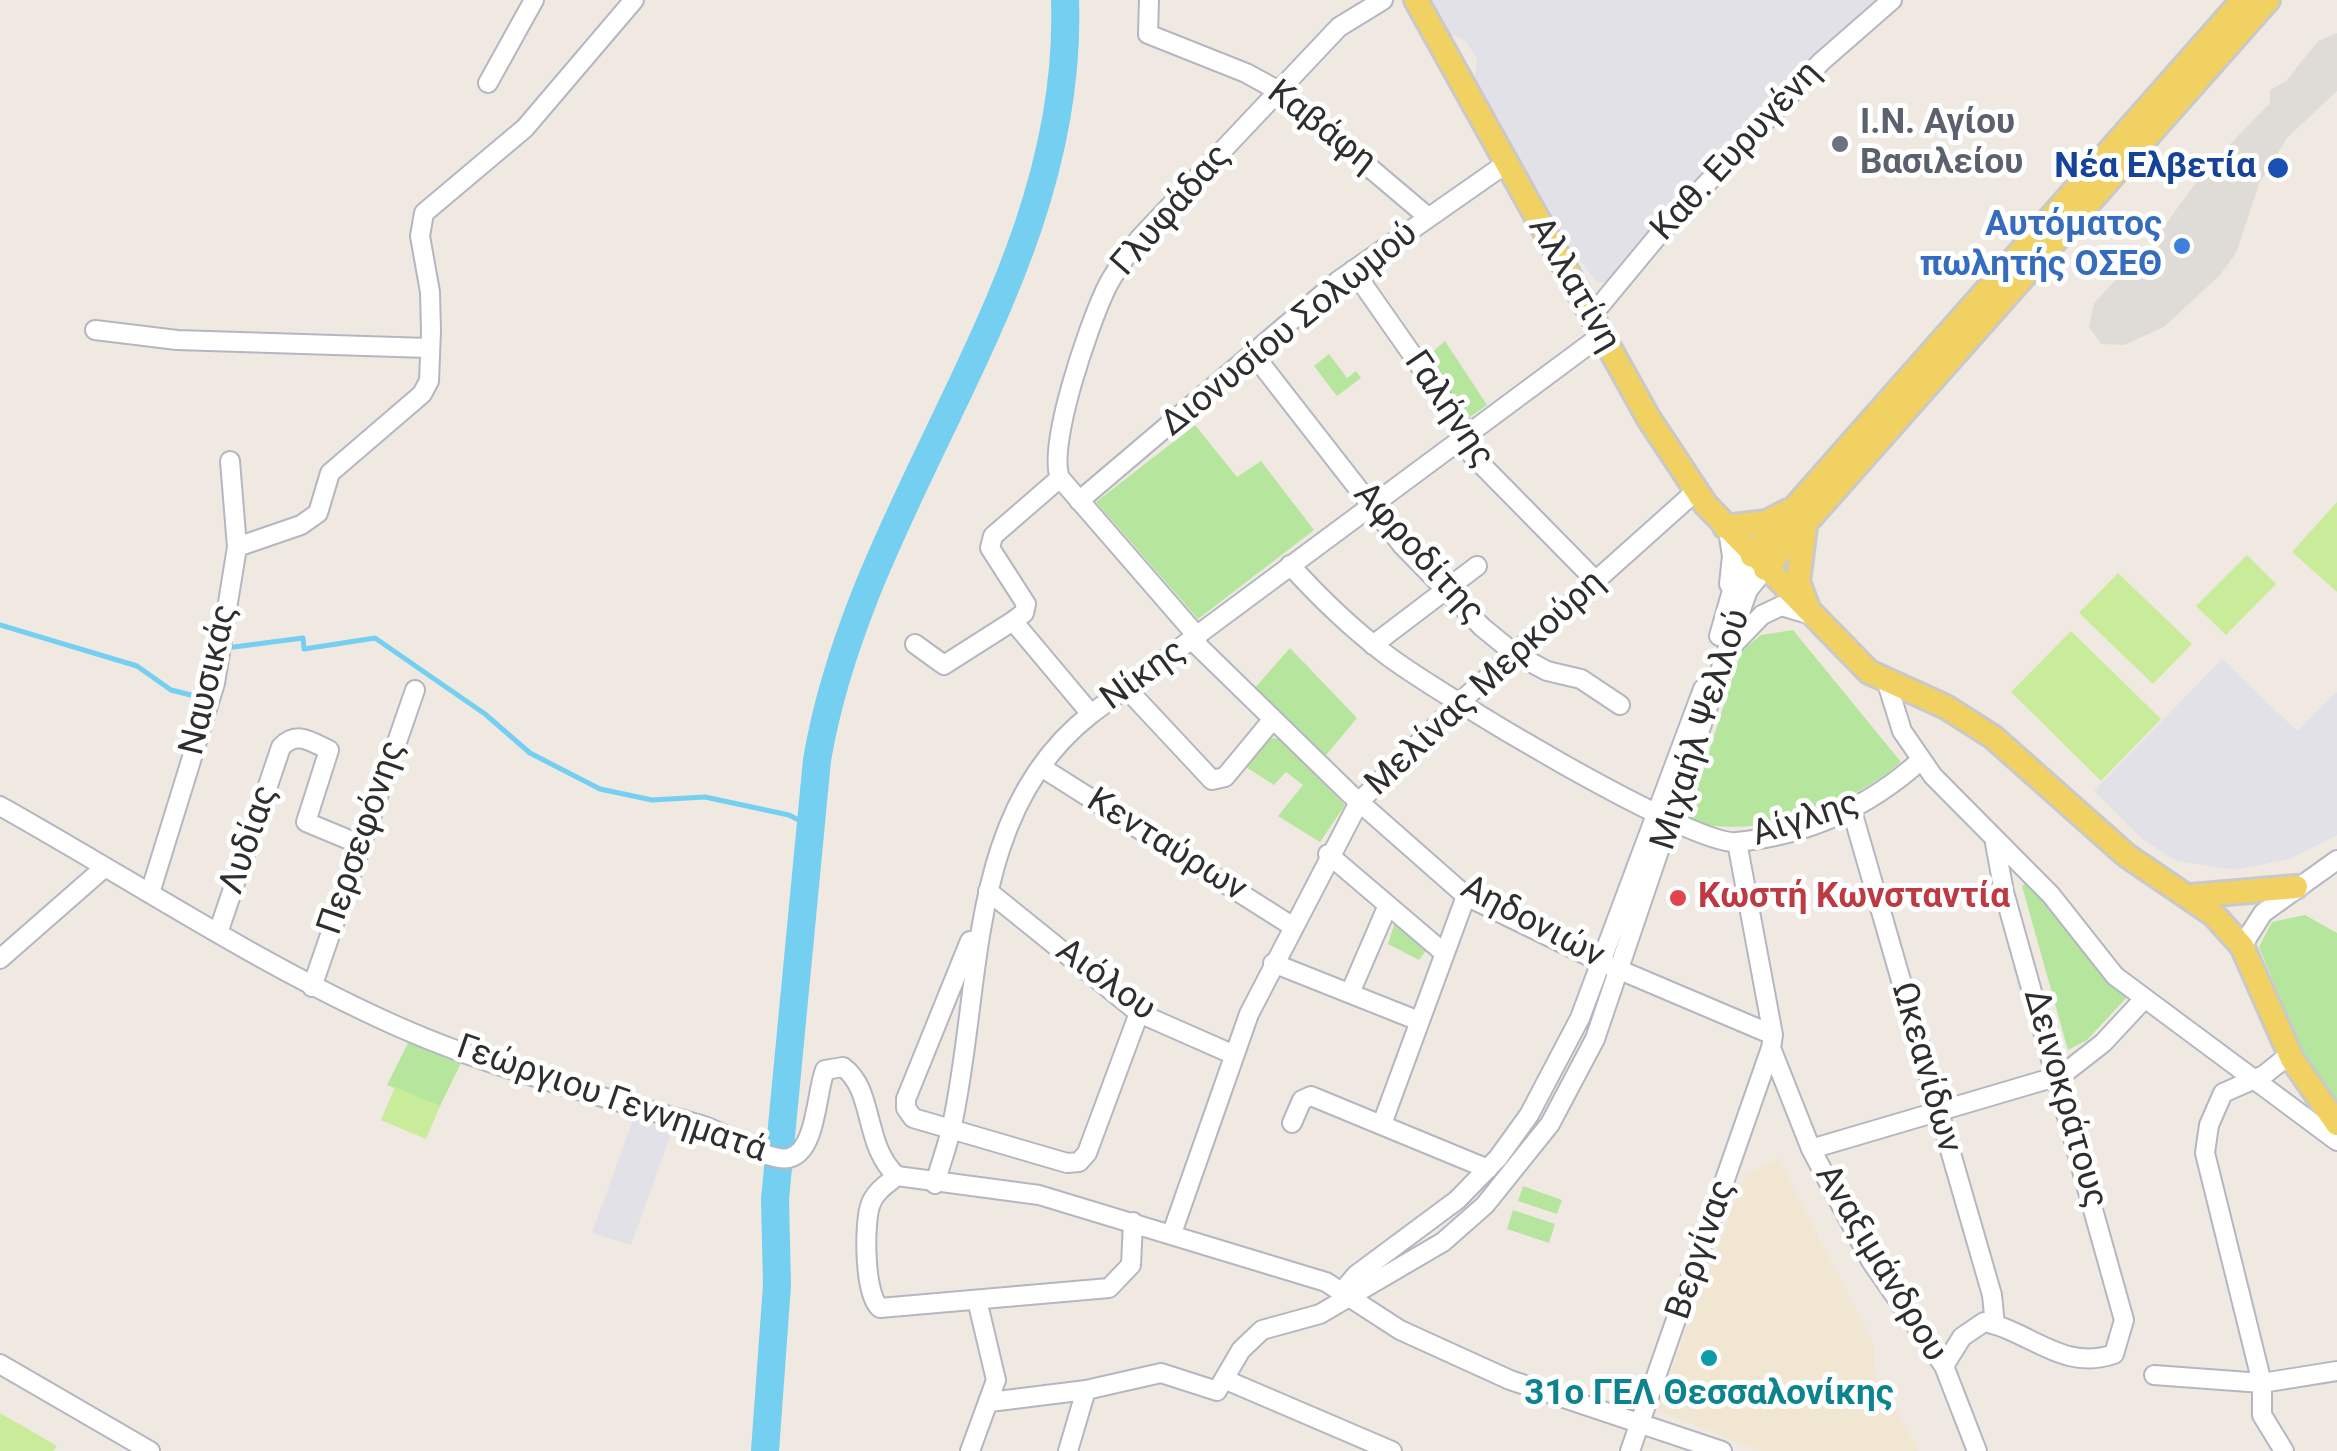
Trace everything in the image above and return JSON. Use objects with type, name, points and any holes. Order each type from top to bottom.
[{"type":"main road","name":"Αλλατίνη","points":[[1416,0],[1504,165],[1695,492],[1726,529],[1848,654],[1887,683],[1946,707],[1993,737],[2126,856],[2191,896],[2242,946]]},
{"type":"main road","name":"Μιχαήλ Ψελλού","points":[[1758,562],[2243,0]]},
{"type":"main road","name":"Μιχαήλ Ψελλού","points":[[1800,514],[2268,0]]},
{"type":"main road","points":[[1726,529],[1800,514],[1798,582],[1811,616]]},
{"type":"main road","points":[[2191,896],[2296,887]]},
{"type":"main road","points":[[2242,946],[2290,1055],[2337,1124]]},
{"type":"street","points":[[488,83],[534,0]]},
{"type":"street","points":[[237,547],[292,529],[318,512],[330,473],[422,394],[429,382],[430,292],[420,236],[424,213],[525,128],[634,0]]},
{"type":"street","name":"Καβάφη","points":[[1148,0],[1148,34],[1246,73],[1278,91],[1428,217]]},
{"type":"street","name":"Καθ. Ευρυγένη","points":[[1598,324],[1661,232],[1821,62],[1892,0]]},
{"type":"street","name":"Γλυφάδας","points":[[1060,478],[1056,462],[1062,430],[1106,289],[1140,240],[1278,91],[1339,27],[1373,2]]},
{"type":"street","name":"Διονυσίου Σολωμού","points":[[1079,502],[1354,270],[1504,165]]},
{"type":"street","name":"Γαλήνης","points":[[1354,270],[1467,432],[1472,455],[1597,582]]},
{"type":"street","name":"Νίκης","points":[[934,1184],[952,1129],[986,900],[1012,820],[1041,767],[1091,714],[1467,432],[1598,324]]},
{"type":"street","points":[[94,330],[177,340],[428,348]]},
{"type":"street","name":"Αφροδίτης","points":[[1254,355],[1370,505],[1444,590],[1515,654],[1547,671],[1581,679],[1620,705]]},
{"type":"street","name":"Ναυσικάς","points":[[150,894],[216,683],[237,547],[230,461]]},
{"type":"street","points":[[915,644],[944,665],[1024,613],[1026,604],[990,544],[1060,478]]},
{"type":"street","name":"Αηδονιών","points":[[1060,478],[1195,638],[1359,802],[1466,896],[1772,1041]]},
{"type":"street","name":"Μελίνας Μερκούρη","points":[[1172,1233],[1232,1054],[1273,963],[1359,802],[1459,704],[1695,492]]},
{"type":"street","points":[[1726,529],[1732,556],[1730,601]]},
{"type":"street","name":"Μιχαήλ Ψελλού","points":[[1226,1380],[1241,1350],[1262,1330],[1320,1314],[1442,1242],[1485,1205],[1550,1124],[1580,1073],[1620,970],[1735,580],[1758,562]]},
{"type":"street","name":"Μιχαήλ Ψελλού","points":[[1347,1298],[1346,1288],[1356,1275],[1448,1207],[1488,1169],[1542,1092],[1580,1018],[1664,818],[1758,562]]},
{"type":"street","points":[[1290,565],[1374,645],[1459,704],[1664,818],[1737,842]]},
{"type":"street","points":[[1374,645],[1478,566]]},
{"type":"street","points":[[1724,657],[1744,630],[1781,606],[1811,616]]},
{"type":"street","points":[[1013,621],[1091,714]]},
{"type":"street","points":[[1887,683],[1896,718],[1921,760],[1995,843],[2040,883],[2104,964],[2144,999],[2337,1142]]},
{"type":"street","points":[[1126,688],[1212,780],[1226,777],[1273,718]]},
{"type":"street","name":"Περσεφόνης","points":[[312,986],[415,690]]},
{"type":"street","name":"Λυδίας","points":[[218,933],[281,747],[300,737],[329,750],[306,822],[359,844]]},
{"type":"street","name":"Αίγλης","points":[[1737,842],[1852,811],[1921,760]]},
{"type":"street","name":"Κενταύρων","points":[[1041,767],[1292,926]]},
{"type":"street","name":"Γεώργιου Γεννηματά","points":[[0,806],[312,986],[405,1030],[544,1078],[710,1128],[780,1158],[797,1153],[806,1141],[825,1070],[843,1067],[856,1082],[880,1160],[897,1176]]},
{"type":"street","name":"Ωκεανίδων","points":[[1852,811],[1992,1294],[1995,1324]]},
{"type":"street","name":"Αναξιμάνδρου","points":[[1737,842],[1772,1041],[1812,1149],[1871,1261],[1944,1366],[1977,1451]]},
{"type":"street","name":"Δεινοκράτους","points":[[1995,843],[2008,908],[2121,1298],[2124,1320],[2114,1354],[2077,1359],[2044,1349],[1995,1324]]},
{"type":"street","points":[[1328,854],[1443,952]]},
{"type":"street","points":[[2242,946],[2263,913],[2334,863]]},
{"type":"street","points":[[0,959],[105,867]]},
{"type":"street","points":[[1382,1124],[1466,896]]},
{"type":"street","points":[[986,900],[906,1103],[913,1118],[1067,1164],[1079,1162],[1088,1153],[1139,1013]]},
{"type":"street","name":"Αιόλου","points":[[986,900],[1139,1013],[1232,1054]]},
{"type":"street","points":[[1350,993],[1388,906]]},
{"type":"street","points":[[1273,963],[1420,1021]]},
{"type":"street","points":[[1812,1149],[2058,1076],[2084,1060],[2144,999]]},
{"type":"street","name":"Βεργίνας","points":[[1630,1451],[1772,1041]]},
{"type":"street","points":[[2284,1451],[2262,1415],[2262,1386],[2206,1159],[2209,1125],[2228,1088],[2264,1075],[2290,1055]]},
{"type":"street","points":[[1292,1123],[1302,1100],[1311,1096],[1488,1169]]},
{"type":"street","points":[[1133,1222],[1130,1265],[1114,1286],[885,1309],[875,1305],[868,1287],[869,1207],[877,1192],[897,1176],[934,1184],[1039,1195],[1172,1233],[1326,1282],[1400,1330],[1510,1380],[1722,1451]]},
{"type":"street","points":[[970,1451],[990,1402],[996,1370],[978,1300]]},
{"type":"street","points":[[1944,1366],[1971,1329],[1984,1322],[1995,1324]]},
{"type":"street","points":[[0,1364],[150,1451]]},
{"type":"street","points":[[2154,1375],[2262,1386],[2337,1371]]},
{"type":"street","points":[[990,1402],[1086,1390],[1164,1373],[1215,1392],[1226,1380],[1392,1451]]},
{"type":"street","points":[[1068,1451],[1086,1390]]},
{"type":"shaded area","points":[[1429,0],[1881,0],[1826,47],[1607,283],[1596,282],[1572,249],[1474,81],[1477,58],[1465,41],[1447,32]]},
{"type":"shaded area","points":[[2337,33],[2337,91],[2287,138],[2259,184],[2236,253],[2219,276],[2164,327],[2124,345],[2101,344],[2089,327],[2094,303],[2158,235],[2205,170],[2270,103],[2270,90],[2286,81],[2318,41]]},
{"type":"shaded area","points":[[2222,659],[2297,731],[2337,692],[2337,835],[2289,859],[2236,870],[2176,861],[2141,838],[2094,791]]},
{"type":"shaded area","points":[[635,1114],[674,1126],[631,1245],[592,1233]]},
{"type":"shaded area","points":[[1778,1158],[1869,1334],[1875,1348],[1875,1373],[1919,1451],[1761,1451],[1656,1410],[1745,1176]]},
{"type":"green space","points":[[1445,341],[1487,405],[1464,421],[1418,365]]},
{"type":"green space","points":[[1329,354],[1347,378],[1356,371],[1361,378],[1337,396],[1314,366]]},
{"type":"green space","points":[[1195,425],[1237,477],[1261,461],[1314,530],[1198,619],[1096,502]]},
{"type":"green space","points":[[2337,502],[2337,592],[2292,552]]},
{"type":"green space","points":[[2247,555],[2276,584],[2226,635],[2196,606]]},
{"type":"green space","points":[[2118,573],[2192,644],[2153,684],[2079,613]]},
{"type":"green space","points":[[1793,630],[1901,762],[1856,793],[1805,815],[1750,826],[1695,823],[1688,816],[1741,652],[1761,635]]},
{"type":"green space","points":[[2071,631],[2161,719],[2101,781],[2011,692]]},
{"type":"green space","points":[[1290,648],[1357,718],[1322,760],[1253,690]]},
{"type":"green space","points":[[1271,738],[1279,739],[1345,805],[1320,842],[1278,816],[1303,785],[1286,772],[1274,785],[1246,767]]},
{"type":"green space","points":[[2029,881],[2127,997],[2087,1040],[2068,1050],[2022,886]]},
{"type":"green space","points":[[2305,915],[2337,933],[2337,1102],[2297,1041],[2259,947],[2272,922]]},
{"type":"green space","points":[[1397,916],[1430,945],[1419,960],[1388,944]]},
{"type":"green space","points":[[408,1043],[462,1061],[440,1106],[387,1085]]},
{"type":"green space","points":[[395,1087],[440,1106],[426,1139],[381,1120]]},
{"type":"green space","points":[[1523,1186],[1562,1200],[1557,1214],[1518,1201]]},
{"type":"green space","points":[[1513,1210],[1555,1224],[1549,1243],[1507,1229]]},
{"type":"green space","points":[[0,1413],[57,1446],[53,1451],[0,1451]]},
{"type":"waterway","points":[[765,1451],[777,1285],[775,1199],[817,760],[841,662],[876,568],[1003,293],[1037,199],[1059,102],[1065,0]]},
{"type":"waterway","points":[[0,625],[137,666],[171,690],[195,696],[207,684]]},
{"type":"waterway","points":[[226,648],[303,638],[304,649],[375,638],[485,714],[530,753],[600,789],[652,800],[705,797],[789,815],[810,826]]},
{"type":"place","name":"Ι.Ν. Αγίου Βασιλείου","points":[[1840,144]]},
{"type":"place","name":"Νέα Ελβετία","points":[[2278,168]]},
{"type":"place","name":"Αυτόματος πωλητής ΟΣΕΘ","points":[[2182,246]]},
{"type":"place","name":"Κωστή Κωνσταντία","points":[[1678,898]]},
{"type":"place","name":"31ο ΓΕΛ Θεσσαλονίκης","points":[[1709,1358]]}]
